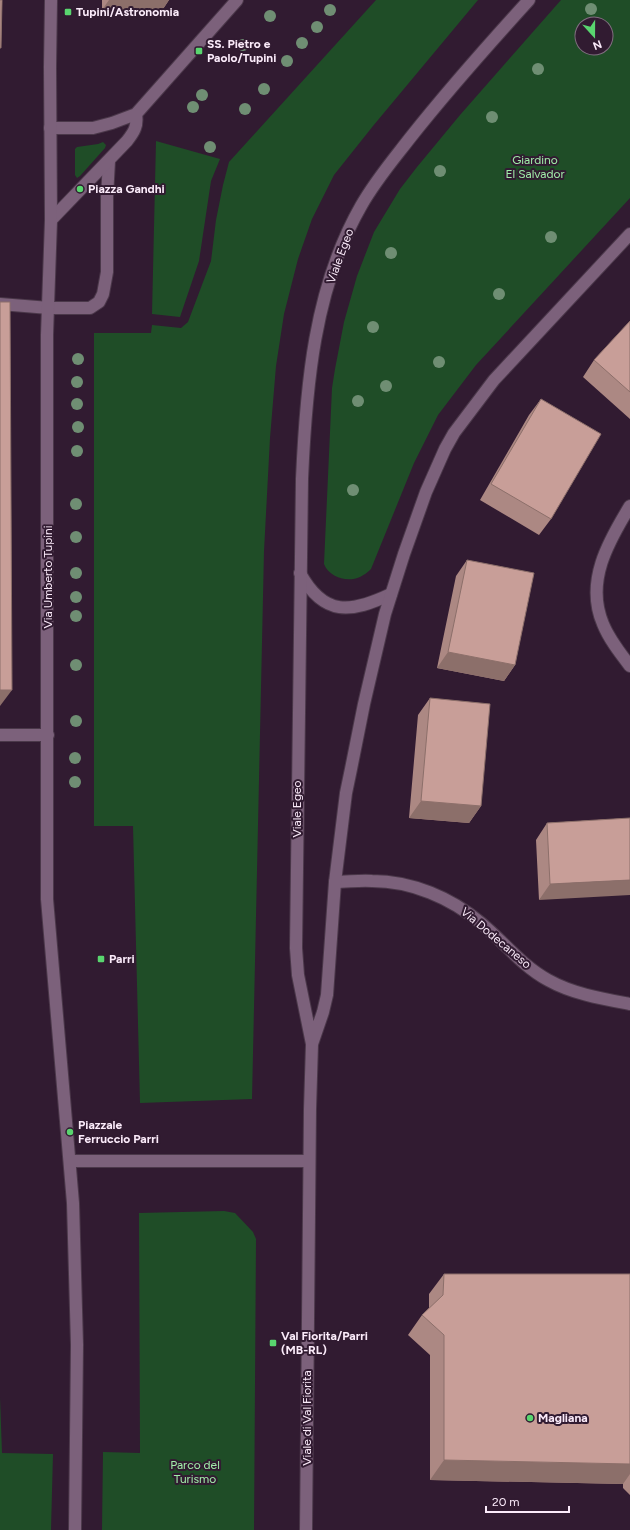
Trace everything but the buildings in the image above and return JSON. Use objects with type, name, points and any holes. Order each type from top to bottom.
[{"type":"street","points":[[48,308],[51,220],[51,0]]},
{"type":"street","points":[[50,128],[92,128],[112,123],[136,114],[236,0]]},
{"type":"street","name":"Viale Egeo","points":[[309,1161],[312,1044],[298,975],[296,948],[300,573],[302,479],[308,382],[322,313],[340,250],[361,206],[389,164],[442,99],[529,0]]},
{"type":"street","points":[[51,220],[127,141],[136,128],[138,121],[136,114]]},
{"type":"street","points":[[0,304],[48,308],[90,308],[99,302],[104,294],[106,272],[106,197],[109,161]]},
{"type":"street","name":"Viale Egeo","points":[[312,1044],[327,995],[336,882],[346,793],[367,689],[391,594],[426,492],[445,448],[470,411],[506,367],[630,234]]},
{"type":"street","name":"Via Umberto Tupini","points":[[48,308],[47,899],[70,1161]]},
{"type":"street","points":[[630,506],[605,551],[598,574],[596,593],[599,614],[603,626],[630,666]]},
{"type":"street","points":[[300,573],[307,584],[323,601],[338,607],[358,607],[369,604],[391,594]]},
{"type":"street","points":[[0,735],[48,735]]},
{"type":"street","name":"Via Dodecaneso","points":[[336,882],[371,880],[393,882],[413,886],[438,896],[458,907],[481,923],[517,958],[549,981],[597,998],[630,1004]]},
{"type":"street","points":[[75,1530],[77,1345],[73,1203],[70,1161],[309,1161]]},
{"type":"street","name":"Viale di Val Fiorita","points":[[306,1530],[309,1161]]},
{"type":"green space","points":[[376,0],[478,0],[334,175],[312,219],[298,259],[284,314],[276,366],[270,438],[264,551],[252,1099],[140,1103],[133,826],[94,826],[94,333],[151,333],[152,325],[181,328],[188,322],[211,261],[216,220],[229,162]]},
{"type":"green space","name":"Giardino El Salvador","points":[[561,0],[630,0],[630,198],[476,365],[438,415],[414,463],[371,569],[355,579],[344,579],[339,578],[326,569],[324,564],[332,388],[335,369],[344,322],[357,276],[374,232],[400,189],[460,115]]},
{"type":"green space","points":[[156,141],[220,159],[211,181],[199,261],[180,317],[152,314]]},
{"type":"green space","points":[[103,142],[106,145],[105,148],[77,178],[75,175],[75,149],[77,147]]},
{"type":"green space","name":"Parco del Turismo","points":[[224,1211],[235,1213],[253,1232],[256,1239],[254,1530],[102,1530],[103,1452],[140,1453],[139,1213]]},
{"type":"green space","points":[[0,1397],[2,1453],[53,1454],[51,1530],[0,1530]]},
{"type":"place","name":"Tupini/Astronomia","points":[[68,12]]},
{"type":"place","name":"SS. Pietro e Paolo/Tupini","points":[[199,51]]},
{"type":"place","name":"Piazza Gandhi","points":[[80,189]]},
{"type":"place","name":"Parri","points":[[101,959]]},
{"type":"place","name":"Piazzale Ferruccio Parri","points":[[70,1132]]},
{"type":"place","name":"Val Fiorita/Parri (MB-RL)","points":[[273,1343]]},
{"type":"place","name":"Magliana","points":[[530,1418]]}]
